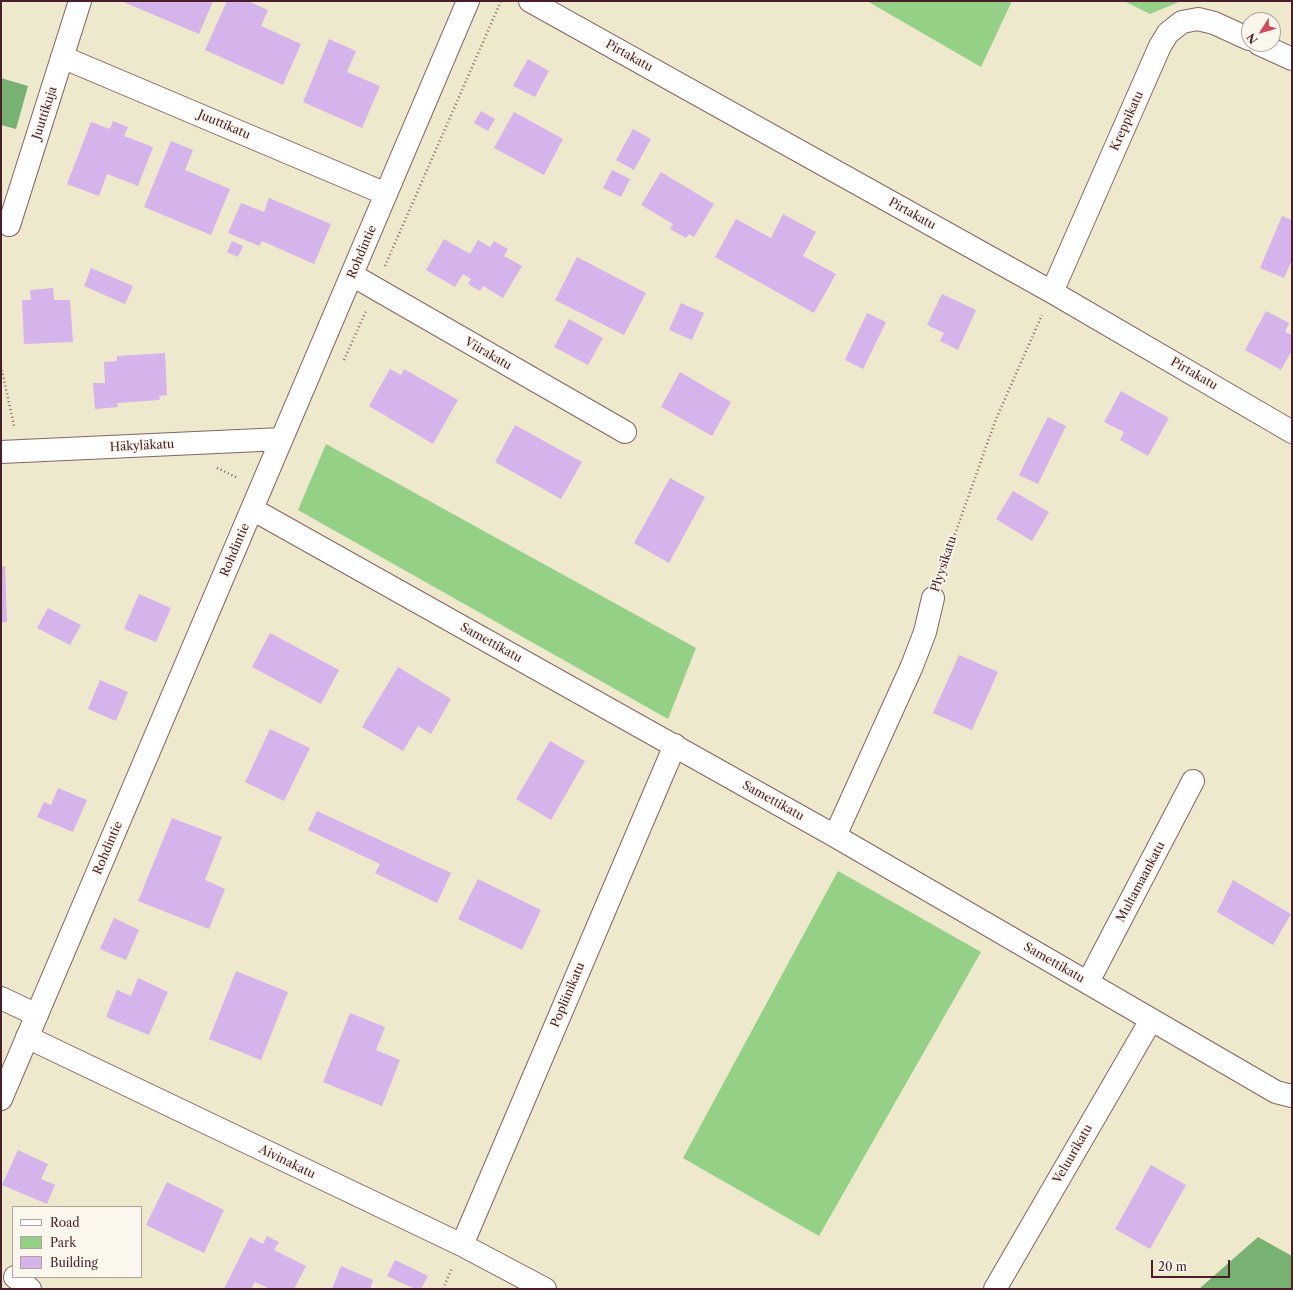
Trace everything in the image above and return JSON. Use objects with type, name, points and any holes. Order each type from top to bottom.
[{"type":"street","name":"Juuttikuja","points":[[9,225],[80,1]]},
{"type":"street","name":"Rohdintie","points":[[1,1099],[468,1]]},
{"type":"street","name":"Pirtakatu","points":[[530,1],[1052,292],[1292,432]]},
{"type":"street","name":"Kreppikatu","points":[[1052,292],[1160,46],[1168,34],[1182,22],[1198,20],[1214,23],[1241,35]]},
{"type":"street","points":[[1277,52],[1292,59]]},
{"type":"street","name":"Juuttikatu","points":[[62,57],[386,194]]},
{"type":"street","name":"Viirakatu","points":[[352,275],[625,432]]},
{"type":"street","name":"Häkyläkatu","points":[[10,452],[282,439]]},
{"type":"street","name":"Samettikatu","points":[[256,500],[675,745],[1088,982],[1276,1092],[1292,1096]]},
{"type":"street","name":"Plyysikatu","points":[[835,836],[912,666],[925,632],[933,598]]},
{"type":"street","name":"Popliinikatu","points":[[462,1245],[675,745]]},
{"type":"street","name":"Multamaankatu","points":[[1088,982],[1193,781]]},
{"type":"street","points":[[1,998],[37,1015]]},
{"type":"street","name":"Veluurikatu","points":[[995,1289],[1151,1020]]},
{"type":"street","name":"Aivinakatu","points":[[27,1037],[462,1245],[545,1289]]},
{"type":"street","points":[[1,1266],[12,1274]]},
{"type":"street","points":[[16,1278],[30,1289]]},
{"type":"path","points":[[344,361],[501,1]]},
{"type":"path","name":"Plyysikatu","points":[[933,598],[949,548],[996,419],[1052,292]]},
{"type":"path","points":[[1,366],[10,452]]},
{"type":"path","points":[[212,466],[242,479],[256,500]]},
{"type":"green space","points":[[867,1],[1012,1],[981,67]]},
{"type":"green space","points":[[1124,1],[1181,1],[1150,14]]},
{"type":"green space","points":[[1,78],[28,86],[16,129],[1,125]]},
{"type":"green space","points":[[326,444],[696,648],[668,719],[298,510]]},
{"type":"green space","points":[[838,871],[981,952],[819,1236],[683,1158]]},
{"type":"green space","points":[[1258,1237],[1292,1256],[1292,1289],[1199,1289]]},
{"type":"building","points":[[121,1],[213,1],[199,34]]},
{"type":"building","points":[[227,1],[248,1],[268,10],[261,26],[301,44],[283,85],[205,50]]},
{"type":"building","points":[[329,39],[356,51],[347,72],[380,86],[362,128],[303,102]]},
{"type":"building","points":[[528,59],[549,71],[535,97],[513,86]]},
{"type":"building","points":[[481,111],[495,119],[488,131],[474,123]]},
{"type":"building","points":[[514,112],[563,139],[544,175],[494,148]]},
{"type":"building","points":[[113,121],[128,127],[124,136],[153,147],[138,186],[107,174],[99,196],[67,184],[91,122],[110,129]]},
{"type":"building","points":[[633,129],[651,139],[634,170],[616,160]]},
{"type":"building","points":[[171,141],[193,150],[185,170],[230,189],[211,235],[144,207]]},
{"type":"building","points":[[612,170],[630,179],[621,197],[603,188]]},
{"type":"building","points":[[661,172],[714,204],[694,237],[689,234],[686,238],[670,229],[673,224],[641,205]]},
{"type":"building","points":[[269,198],[331,224],[314,264],[262,241],[259,246],[228,233],[241,203],[264,212]]},
{"type":"building","points":[[783,214],[816,232],[803,256],[836,274],[814,313],[715,257],[736,219],[771,238]]},
{"type":"building","points":[[1282,216],[1292,220],[1292,260],[1284,278],[1260,268]]},
{"type":"building","points":[[444,239],[470,254],[478,240],[490,247],[494,241],[508,249],[504,256],[522,266],[503,298],[483,286],[480,291],[468,284],[471,279],[463,274],[455,287],[426,270]]},
{"type":"building","points":[[232,241],[243,246],[238,257],[227,252]]},
{"type":"building","points":[[577,257],[646,293],[624,335],[555,300]]},
{"type":"building","points":[[91,268],[133,286],[125,304],[84,286]]},
{"type":"building","points":[[53,288],[54,300],[70,300],[73,342],[24,344],[22,300],[31,300],[30,290]]},
{"type":"building","points":[[942,294],[976,310],[958,350],[940,341],[944,333],[927,325]]},
{"type":"building","points":[[681,303],[704,313],[692,340],[669,330]]},
{"type":"building","points":[[1266,311],[1289,323],[1285,332],[1292,335],[1292,350],[1281,370],[1245,350]]},
{"type":"building","points":[[867,313],[886,322],[863,369],[845,360]]},
{"type":"building","points":[[569,319],[603,338],[588,365],[554,347]]},
{"type":"building","points":[[165,353],[167,395],[159,396],[160,400],[117,403],[118,407],[95,409],[93,383],[105,383],[104,362],[117,361],[117,356]]},
{"type":"building","points":[[390,369],[401,375],[404,369],[458,400],[433,444],[369,406]]},
{"type":"building","points":[[680,372],[731,402],[712,436],[661,407]]},
{"type":"building","points":[[1121,391],[1169,418],[1148,456],[1120,440],[1124,432],[1104,422]]},
{"type":"building","points":[[1048,417],[1066,426],[1038,484],[1019,475]]},
{"type":"building","points":[[515,425],[582,462],[561,499],[495,462]]},
{"type":"building","points":[[670,478],[705,497],[669,563],[634,543]]},
{"type":"building","points":[[1013,491],[1049,512],[1032,541],[996,519]]},
{"type":"building","points":[[5,566],[7,622],[1,622],[1,567]]},
{"type":"building","points":[[139,594],[171,608],[156,642],[124,629]]},
{"type":"building","points":[[48,608],[81,625],[70,645],[37,628]]},
{"type":"building","points":[[270,633],[339,670],[321,704],[252,667]]},
{"type":"building","points":[[959,655],[998,672],[972,730],[933,713]]},
{"type":"building","points":[[398,667],[451,699],[431,734],[418,726],[403,751],[362,727]]},
{"type":"building","points":[[100,680],[128,692],[116,721],[88,709]]},
{"type":"building","points":[[270,729],[310,748],[284,801],[245,782]]},
{"type":"building","points":[[550,741],[585,761],[551,820],[516,799]]},
{"type":"building","points":[[58,788],[87,800],[73,832],[37,817],[44,802],[51,805]]},
{"type":"building","points":[[317,811],[451,873],[437,903],[375,873],[380,864],[308,830]]},
{"type":"building","points":[[172,818],[222,837],[205,880],[225,889],[209,929],[138,901]]},
{"type":"building","points":[[478,879],[541,910],[522,950],[458,919]]},
{"type":"building","points":[[1233,880],[1291,914],[1273,945],[1217,912]]},
{"type":"building","points":[[114,918],[139,930],[126,960],[100,949]]},
{"type":"building","points":[[236,971],[288,992],[261,1060],[209,1039]]},
{"type":"building","points":[[138,978],[168,992],[149,1035],[106,1017],[117,990],[131,996]]},
{"type":"building","points":[[350,1013],[385,1027],[376,1050],[400,1060],[382,1106],[323,1082]]},
{"type":"building","points":[[18,1150],[48,1164],[41,1179],[55,1185],[47,1204],[2,1185]]},
{"type":"building","points":[[1151,1165],[1186,1185],[1150,1249],[1115,1229]]},
{"type":"building","points":[[167,1182],[224,1210],[204,1253],[146,1225]]},
{"type":"building","points":[[267,1236],[279,1242],[274,1250],[306,1266],[294,1289],[270,1289],[255,1282],[251,1289],[224,1289],[250,1237],[263,1244]]},
{"type":"building","points":[[395,1260],[428,1276],[421,1289],[415,1289],[387,1276]]},
{"type":"building","points":[[341,1266],[373,1280],[370,1289],[332,1289]]}]
